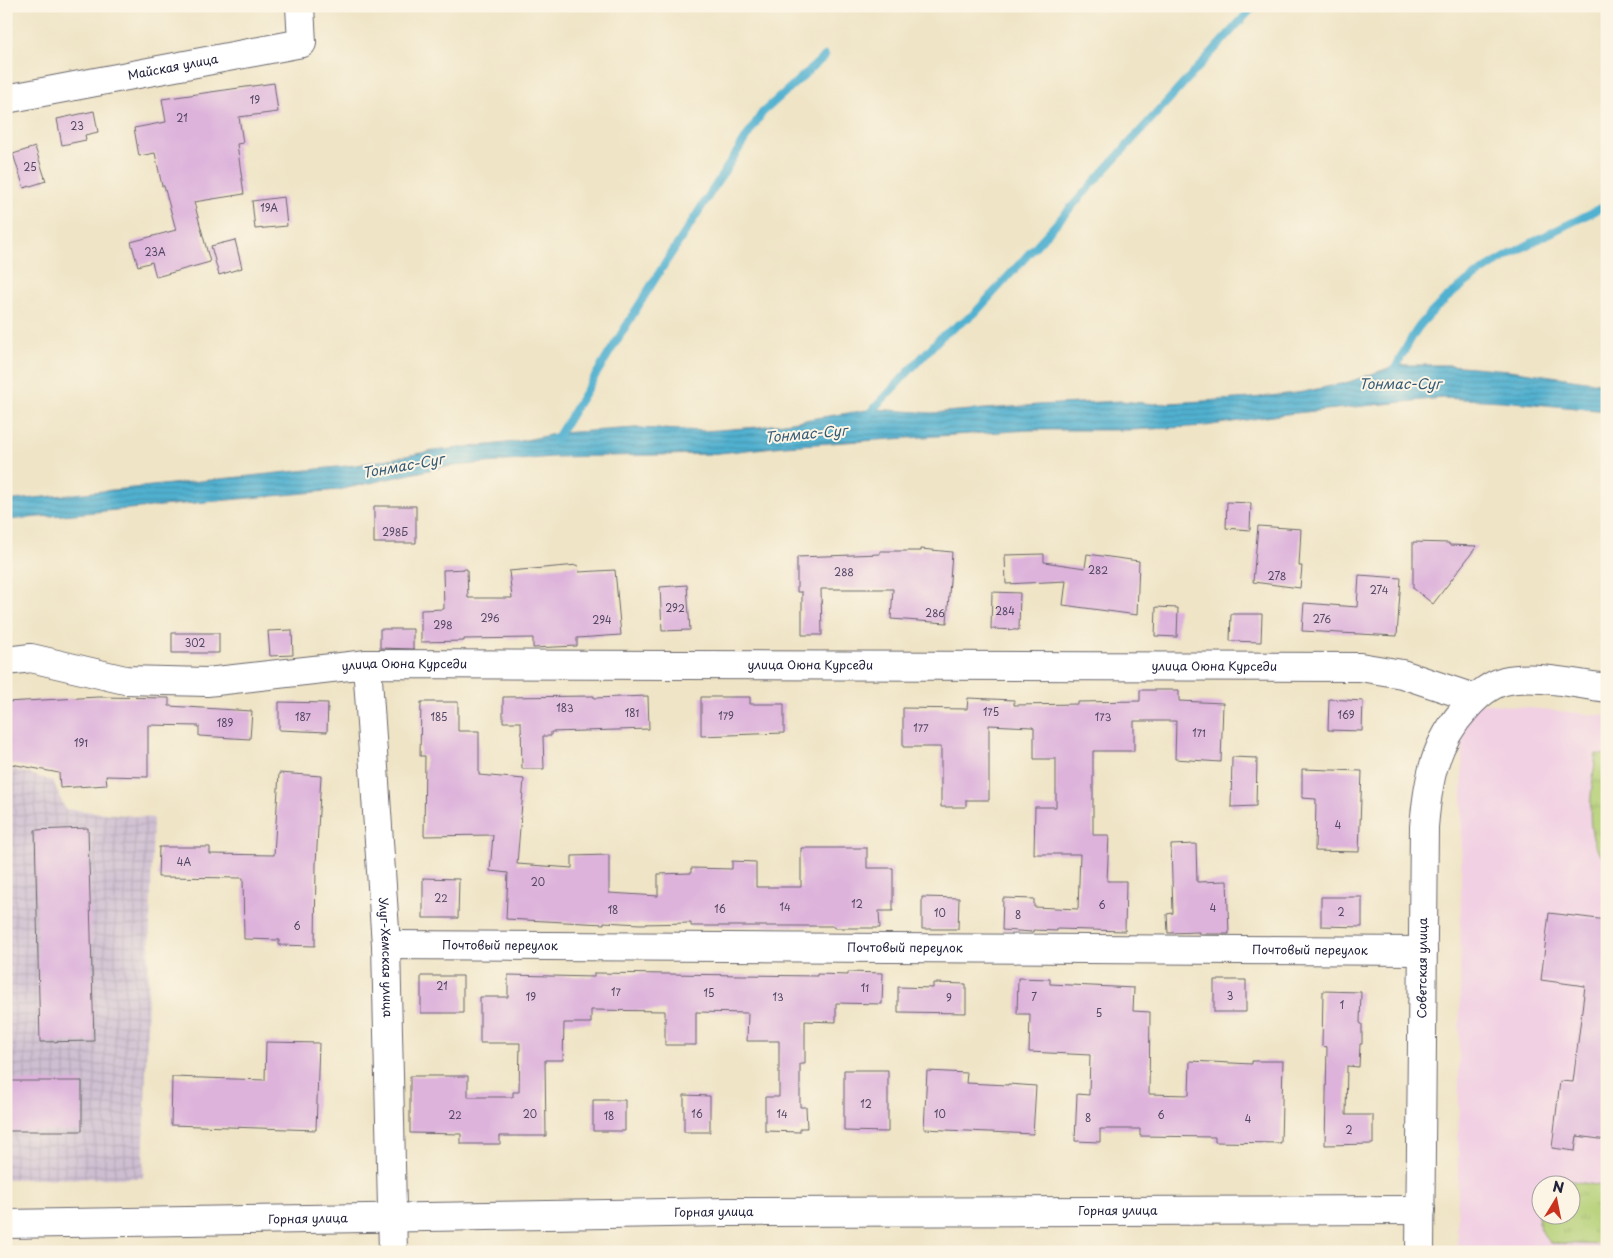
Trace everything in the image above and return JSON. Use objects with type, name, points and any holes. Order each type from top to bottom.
[{"type":"street","name":"Майская улица","points":[[6,99],[302,43],[300,6]]},
{"type":"street","name":"улица Оюна Курседи","points":[[6,661],[31,658],[125,680],[207,682],[367,664],[1360,666],[1402,674],[1474,698]]},
{"type":"street","name":"Улуг-Хемская улица","points":[[367,664],[386,945],[393,1252]]},
{"type":"street","points":[[1474,698],[1487,688],[1503,682],[1520,679],[1607,688]]},
{"type":"street","name":"Советская улица","points":[[1420,1252],[1424,827],[1433,764],[1448,730],[1474,698]]},
{"type":"street","name":"Почтовый переулок","points":[[386,945],[1423,951]]},
{"type":"street","name":"Горная улица","points":[[6,1224],[727,1212],[1421,1210]]},
{"type":"shaded area","points":[[1463,701],[1607,716],[1607,1252],[1457,1252]]},
{"type":"shaded area","points":[[6,767],[53,781],[65,809],[153,818],[143,1178],[6,1179]]},
{"type":"green space","points":[[1596,754],[1607,755],[1607,861],[1599,852],[1593,840],[1591,826],[1591,796]]},
{"type":"green space","points":[[1580,1182],[1607,1187],[1607,1245],[1550,1243],[1540,1226],[1580,1226]]},
{"type":"water","name":"Тонмас-Суг","points":[[1397,365],[1448,365],[1509,370],[1607,384],[1607,411],[1504,401],[1442,398],[1286,414],[1205,426],[1131,430],[1030,430],[783,446],[710,454],[551,457],[442,467],[338,490],[6,520],[6,501],[357,465],[433,451],[516,442],[560,433],[636,428],[705,431],[759,427],[874,409],[932,413],[1121,401],[1154,404],[1253,398],[1304,392],[1349,382]]},
{"type":"building","points":[[274,83],[278,112],[239,117],[243,143],[237,144],[244,194],[194,202],[210,262],[156,277],[152,262],[138,266],[131,242],[176,230],[164,186],[162,186],[155,153],[139,156],[134,128],[166,122],[162,99]]},
{"type":"building","points":[[94,111],[98,132],[85,135],[86,140],[62,145],[57,119]]},
{"type":"building","points":[[35,147],[46,181],[24,188],[13,154]]},
{"type":"building","points":[[284,197],[287,226],[255,229],[252,201]]},
{"type":"building","points":[[235,240],[242,268],[219,275],[211,246]]},
{"type":"building","points":[[1227,502],[1251,503],[1250,530],[1226,528]]},
{"type":"building","points":[[374,506],[416,506],[416,543],[374,543]]},
{"type":"building","points":[[1258,526],[1301,529],[1299,566],[1302,566],[1300,588],[1253,582]]},
{"type":"building","points":[[1413,542],[1477,546],[1433,604],[1413,588]]},
{"type":"building","points":[[921,549],[952,552],[947,623],[891,619],[893,589],[821,589],[822,635],[802,635],[802,592],[797,592],[797,557],[880,554],[880,551],[921,551]]},
{"type":"building","points":[[1044,554],[1044,562],[1085,568],[1087,554],[1139,561],[1137,615],[1063,605],[1066,581],[1006,584],[1005,555]]},
{"type":"building","points":[[578,565],[579,572],[615,570],[621,635],[577,638],[577,646],[533,648],[533,638],[421,642],[421,610],[444,609],[443,570],[467,569],[468,598],[512,598],[509,571]]},
{"type":"building","points":[[1359,575],[1401,578],[1397,636],[1302,631],[1304,603],[1357,607]]},
{"type":"building","points":[[687,585],[690,630],[662,631],[660,587]]},
{"type":"building","points":[[992,592],[1020,593],[1019,630],[991,629]]},
{"type":"building","points":[[1156,607],[1178,608],[1177,637],[1155,636]]},
{"type":"building","points":[[1231,614],[1262,614],[1261,642],[1230,641]]},
{"type":"building","points":[[380,629],[413,629],[413,649],[380,648]]},
{"type":"building","points":[[292,630],[293,655],[270,656],[268,631]]},
{"type":"building","points":[[172,633],[219,633],[219,653],[172,653]]},
{"type":"building","points":[[1140,690],[1179,690],[1179,701],[1223,703],[1221,762],[1175,759],[1176,721],[1134,721],[1134,751],[1093,751],[1093,835],[1109,835],[1107,881],[1126,881],[1125,931],[1057,929],[1057,931],[1033,930],[1033,932],[1002,930],[1003,898],[1034,899],[1034,907],[1078,909],[1080,854],[1034,854],[1035,807],[1056,807],[1056,759],[1034,759],[1034,728],[989,725],[989,800],[966,800],[966,807],[941,807],[941,747],[903,747],[903,708],[967,709],[968,698],[1014,700],[1014,705],[1140,701]]},
{"type":"building","points":[[594,696],[594,698],[648,696],[649,729],[551,732],[551,736],[543,736],[544,769],[522,769],[521,722],[503,722],[503,697]]},
{"type":"building","points":[[98,697],[169,698],[169,706],[252,711],[250,739],[199,736],[199,726],[148,725],[148,777],[106,776],[107,785],[60,788],[59,773],[6,763],[6,702]]},
{"type":"building","points":[[701,697],[750,697],[750,704],[784,704],[784,733],[701,736]]},
{"type":"building","points":[[1329,699],[1363,701],[1362,731],[1328,730]]},
{"type":"building","points":[[279,702],[328,703],[327,732],[279,730]]},
{"type":"building","points":[[421,702],[458,702],[458,731],[479,731],[479,775],[524,779],[517,864],[572,868],[572,856],[609,855],[609,893],[658,896],[658,874],[691,873],[691,868],[732,869],[732,861],[756,862],[756,887],[801,887],[801,848],[867,848],[867,868],[893,868],[893,911],[879,911],[880,928],[834,928],[834,926],[691,926],[691,923],[640,924],[604,922],[604,924],[506,919],[508,873],[490,871],[493,835],[424,836],[425,756],[420,756]]},
{"type":"building","points":[[1232,757],[1257,758],[1256,806],[1231,807]]},
{"type":"building","points":[[1302,769],[1362,771],[1359,852],[1315,851],[1316,799],[1302,798]]},
{"type":"building","points":[[279,773],[321,776],[316,864],[315,946],[279,945],[279,940],[244,939],[243,878],[158,877],[159,847],[210,847],[210,854],[274,855]]},
{"type":"building","points":[[88,828],[94,1041],[40,1042],[35,830]]},
{"type":"building","points":[[1196,844],[1197,882],[1227,881],[1229,934],[1199,934],[1199,932],[1168,933],[1167,914],[1173,913],[1171,845]]},
{"type":"building","points":[[423,878],[459,879],[458,918],[423,918]]},
{"type":"building","points":[[922,897],[959,898],[958,929],[922,929]]},
{"type":"building","points":[[1321,897],[1362,897],[1362,927],[1321,926]]},
{"type":"building","points":[[1549,913],[1607,920],[1607,1140],[1577,1136],[1575,1151],[1552,1148],[1560,1081],[1573,1082],[1585,986],[1541,980]]},
{"type":"building","points":[[848,972],[883,973],[882,1004],[836,1003],[836,1022],[805,1021],[805,1064],[800,1064],[800,1107],[806,1107],[807,1128],[800,1128],[800,1132],[765,1131],[765,1097],[779,1097],[779,1041],[747,1041],[748,1013],[696,1012],[696,1045],[665,1045],[665,1011],[591,1010],[591,1023],[564,1023],[563,1060],[545,1060],[546,1136],[500,1136],[500,1144],[461,1144],[461,1134],[410,1133],[410,1076],[468,1076],[468,1097],[513,1097],[513,1092],[519,1092],[520,1043],[480,1043],[480,997],[508,997],[508,975],[594,977],[594,973],[817,976],[817,974],[848,975]]},
{"type":"building","points":[[421,976],[463,976],[463,1013],[421,1013]]},
{"type":"building","points":[[1018,978],[1050,979],[1050,984],[1134,988],[1133,1011],[1150,1012],[1149,1094],[1189,1095],[1190,1061],[1252,1064],[1252,1061],[1283,1061],[1281,1143],[1215,1142],[1215,1137],[1140,1136],[1140,1129],[1100,1129],[1100,1142],[1075,1141],[1077,1094],[1089,1095],[1090,1055],[1029,1052],[1030,1014],[1017,1014]]},
{"type":"building","points":[[1214,980],[1246,980],[1246,1012],[1214,1012]]},
{"type":"building","points":[[933,983],[966,984],[966,1013],[898,1012],[898,987],[933,988]]},
{"type":"building","points":[[1323,991],[1361,992],[1360,1023],[1362,1024],[1362,1044],[1360,1044],[1359,1067],[1347,1066],[1346,1115],[1373,1115],[1373,1144],[1325,1145],[1327,1047],[1322,1046]]},
{"type":"building","points":[[266,1042],[319,1043],[316,1130],[171,1125],[172,1077],[265,1080]]},
{"type":"building","points":[[844,1070],[888,1070],[888,1132],[844,1131]]},
{"type":"building","points":[[927,1071],[967,1073],[966,1083],[1036,1086],[1033,1134],[924,1129]]},
{"type":"building","points":[[6,1081],[82,1081],[82,1131],[6,1131]]},
{"type":"building","points":[[684,1095],[710,1096],[710,1132],[684,1132]]},
{"type":"building","points":[[593,1100],[625,1100],[625,1131],[593,1131]]},
{"type":"waterway","points":[[866,417],[942,336],[974,314],[1254,6]]},
{"type":"waterway","points":[[555,441],[655,279],[762,113],[825,56]]},
{"type":"waterway","points":[[1393,372],[1410,340],[1422,323],[1441,303],[1462,286],[1508,255],[1607,205]]}]
